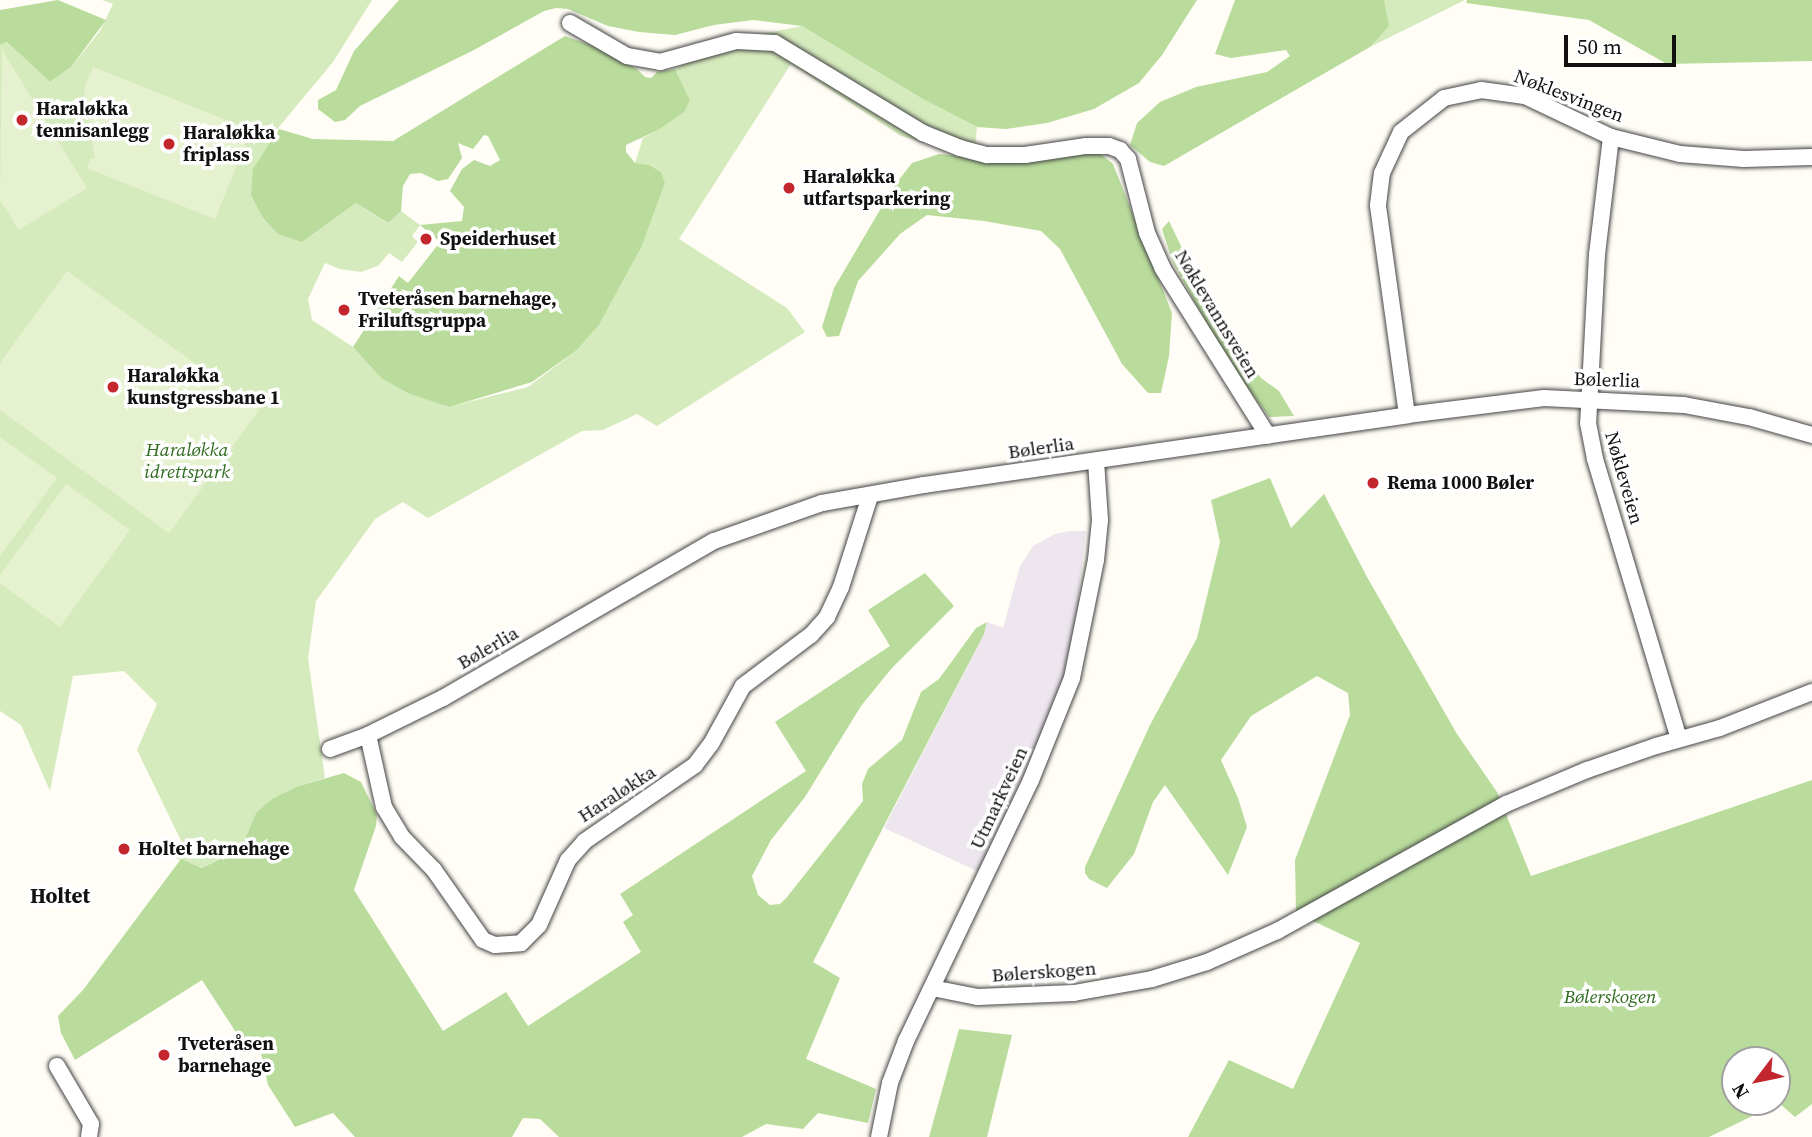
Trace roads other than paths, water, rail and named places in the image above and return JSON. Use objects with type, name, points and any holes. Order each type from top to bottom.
[{"type":"street","name":"Nøklevannsveien","points":[[569,23],[612,49],[642,60],[674,60],[736,41],[775,43],[902,121],[960,148],[987,155],[1007,156],[1110,146],[1125,154],[1147,233],[1163,269],[1268,436]]},
{"type":"street","name":"Nøklesvingen","points":[[1406,415],[1378,205],[1382,173],[1401,132],[1444,98],[1481,90],[1525,96],[1611,137],[1680,153],[1715,158],[1812,157]]},
{"type":"street","name":"Nøkleveien","points":[[1611,137],[1597,243],[1588,423],[1595,459],[1679,739]]},
{"type":"street","name":"Bølerlia","points":[[330,749],[368,736],[443,698],[714,541],[822,503],[1406,415],[1544,398],[1696,407],[1749,417],[1812,435]]},
{"type":"street","name":"Utmarkveien","points":[[879,1137],[885,1103],[898,1061],[1048,743],[1072,678],[1096,560],[1100,508],[1096,461]]},
{"type":"street","name":"Haraløkka","points":[[368,736],[384,807],[402,837],[434,870],[483,940],[495,945],[521,943],[538,925],[568,860],[584,841],[695,765],[711,744],[743,686],[811,635],[827,617],[841,587],[870,496]]},
{"type":"street","name":"Bølerskogen","points":[[932,988],[978,997],[1074,993],[1152,979],[1207,962],[1278,931],[1506,804],[1587,770],[1720,728],[1812,692]]},
{"type":"street","points":[[57,1066],[90,1124],[89,1137]]},
{"type":"place","name":"Haraløkka tennisanlegg","points":[[22,120]]},
{"type":"place","name":"Haraløkka friplass","points":[[169,144]]},
{"type":"place","name":"Haraløkka utfartsparkering","points":[[789,188]]},
{"type":"place","name":"Speiderhuset","points":[[426,239]]},
{"type":"place","name":"Tveteråsen barnehage, Friluftsgruppa","points":[[344,310]]},
{"type":"place","name":"Haraløkka kunstgressbane 1","points":[[113,387]]},
{"type":"place","name":"Rema 1000 Bøler","points":[[1373,483]]},
{"type":"place","name":"Holtet barnehage","points":[[124,849]]},
{"type":"place","name":"Tveteråsen barnehage","points":[[164,1055]]},
{"type":"district","name":"Holtet","points":[[60,896]]},
{"type":"park label","name":"Haraløkka idrettspark","points":[[187,461]]}]
